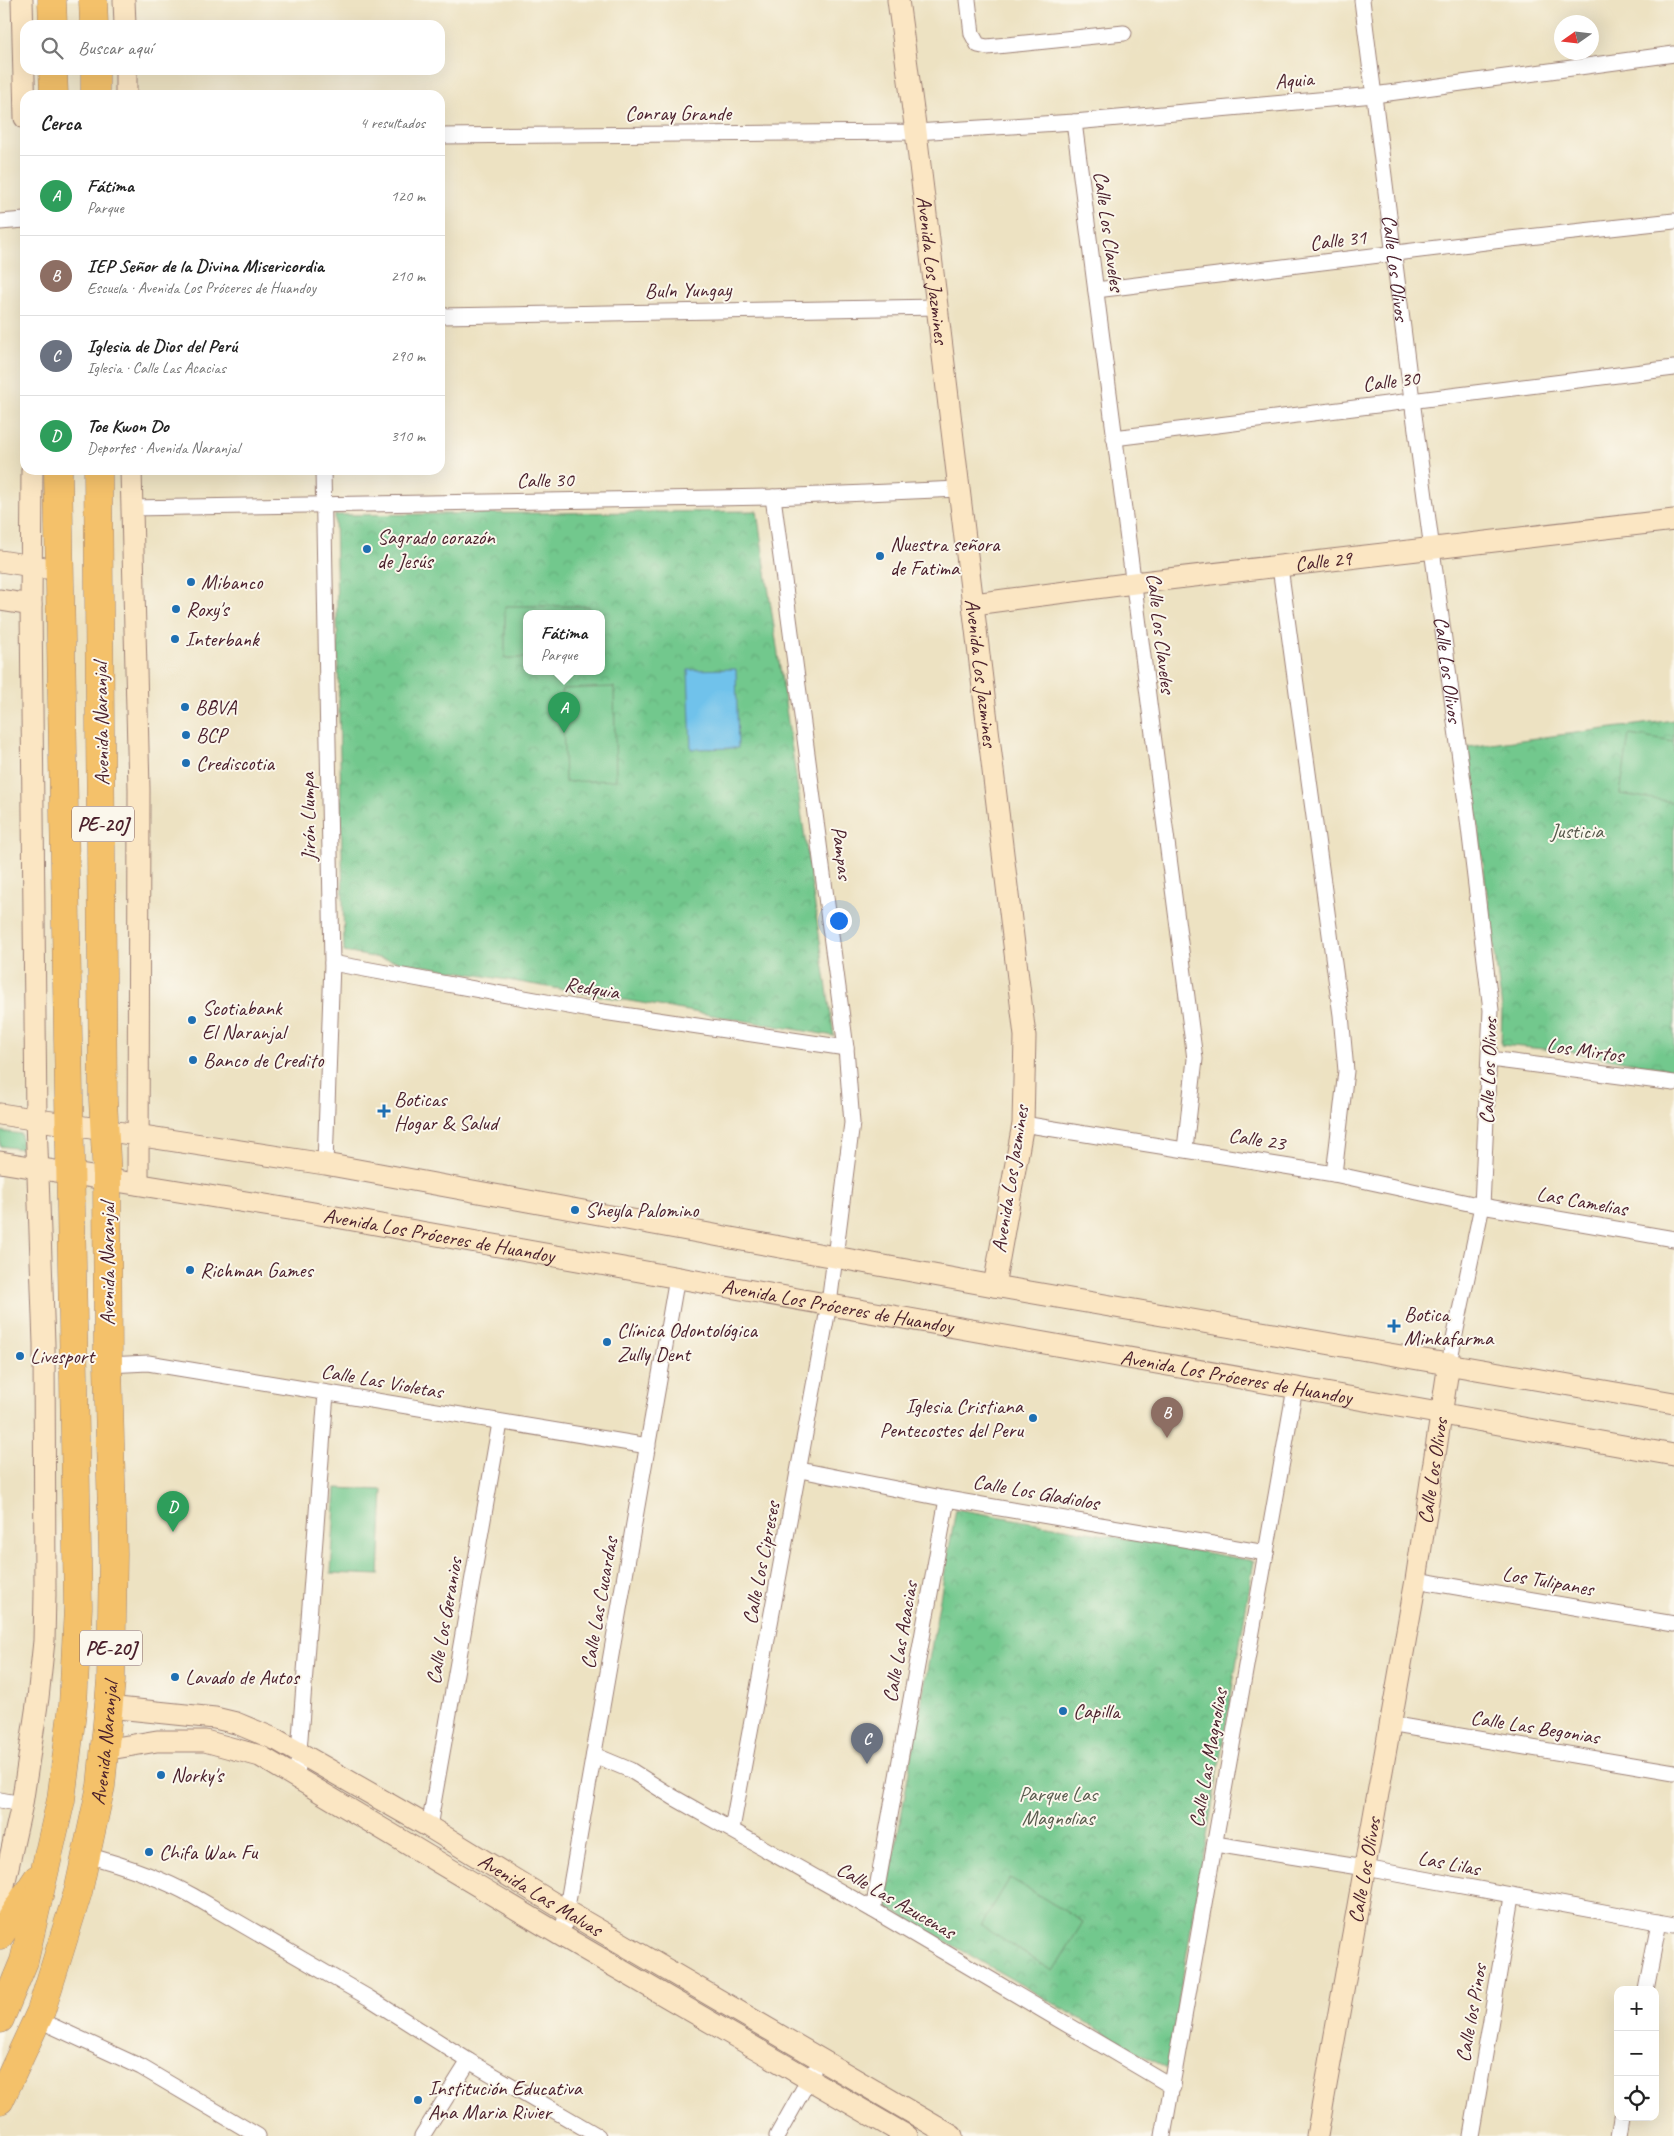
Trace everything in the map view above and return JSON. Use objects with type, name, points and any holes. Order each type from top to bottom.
[{"type":"highway","points":[[52,0],[53,20]]},
{"type":"highway","points":[[93,0],[94,20]]},
{"type":"highway","points":[[53,75],[54,90]]},
{"type":"highway","points":[[95,75],[95,90]]},
{"type":"highway","name":"Avenida Naranjal","points":[[0,2019],[24,1961],[62,1800],[73,1705],[78,1607],[58,475]]},
{"type":"highway","name":"Avenida Naranjal","points":[[0,2100],[37,2019],[78,1892],[101,1786],[111,1681],[113,1552],[108,1365],[107,1178],[104,1130],[98,475]]},
{"type":"highway","points":[[0,1935],[47,1865]]},
{"type":"street","points":[[22,0],[23,20]]},
{"type":"street","points":[[124,0],[125,20]]},
{"type":"street","name":"Avenida Los Jazmines","points":[[898,0],[938,307],[1025,1036],[1023,1124],[994,1286]]},
{"type":"street","points":[[968,0],[972,34],[978,45],[987,47],[1124,33]]},
{"type":"street","name":"Calle Los Olivos","points":[[1317,2136],[1416,1580],[1449,1363],[1482,1206],[1490,1059],[1490,1001],[1393,255],[1362,0]]},
{"type":"street","name":"Aquia","points":[[916,132],[1074,122],[1374,95],[1674,54]]},
{"type":"street","points":[[24,75],[24,90]]},
{"type":"street","points":[[126,75],[126,90]]},
{"type":"street","name":"Calle Los Claveles","points":[[1074,122],[1194,1059],[1185,1149]]},
{"type":"street","name":"Conray Grande","points":[[445,136],[916,132]]},
{"type":"street","points":[[0,222],[20,220]]},
{"type":"street","name":"Calle 31","points":[[1096,290],[1393,255],[1510,239],[1674,221]]},
{"type":"street","name":"Buln Yungay","points":[[445,316],[938,307]]},
{"type":"street","name":"Calle 30","points":[[1114,438],[1674,368]]},
{"type":"street","points":[[0,1903],[22,1804],[38,1698],[44,1641],[44,1344],[36,1120],[31,605],[32,475]]},
{"type":"street","name":"Avenida Naranjal","points":[[131,475],[138,777],[138,1184]]},
{"type":"street","name":"Jirón Llumpa","points":[[323,475],[332,963],[325,1164]]},
{"type":"street","name":"Calle 30","points":[[131,508],[774,497],[959,490]]},
{"type":"street","name":"Pampas","points":[[774,497],[846,1048],[852,1123],[829,1304]]},
{"type":"street","name":"Calle 29","points":[[974,604],[1134,583],[1674,520]]},
{"type":"street","points":[[0,561],[60,570]]},
{"type":"street","points":[[1280,567],[1341,1015],[1346,1071],[1334,1174]]},
{"type":"street","points":[[0,600],[31,605]]},
{"type":"street","name":"Redquia","points":[[332,963],[590,1010],[846,1048]]},
{"type":"street","name":"Los Mirtos","points":[[1490,1059],[1674,1083]]},
{"type":"street","points":[[0,1114],[325,1164],[834,1255],[994,1286],[1674,1402]]},
{"type":"street","name":"Calle 23","points":[[1023,1124],[1334,1174],[1482,1206]]},
{"type":"street","name":"Avenida Los Próceres de Huandoy","points":[[0,1162],[107,1178],[677,1277],[1441,1416],[1674,1455]]},
{"type":"street","name":"Las Camelias","points":[[1482,1206],[1674,1239]]},
{"type":"street","name":"Calle Las Cucardas","points":[[562,1936],[568,1912],[677,1277]]},
{"type":"street","name":"Calle Los Cipreses","points":[[732,1829],[800,1470],[829,1304]]},
{"type":"street","name":"Calle Las Violetas","points":[[108,1365],[148,1363],[500,1423],[648,1446]]},
{"type":"street","name":"Calle Las Magnolias","points":[[1163,2136],[1294,1388]]},
{"type":"street","points":[[296,1778],[326,1393]]},
{"type":"street","name":"Calle Los Geranios","points":[[429,1827],[500,1423]]},
{"type":"street","name":"Calle Los Gladiolos","points":[[800,1470],[947,1499],[1266,1553]]},
{"type":"street","name":"Calle Las Acacias","points":[[873,1910],[947,1499]]},
{"type":"street","name":"Los Tulipanes","points":[[1416,1580],[1674,1624]]},
{"type":"street","name":"Avenida Las Malvas","points":[[108,1707],[222,1720],[236,1723],[277,1740],[429,1827],[568,1912],[952,2136]]},
{"type":"street","name":"Calle Las Begonias","points":[[1389,1724],[1674,1772]]},
{"type":"street","name":"Avenida Las Malvas","points":[[104,1750],[158,1741],[205,1741],[260,1756],[562,1936],[907,2136]]},
{"type":"street","name":"Calle Las Azucenas","points":[[594,1755],[630,1770],[673,1797],[873,1910],[1173,2087]]},
{"type":"street","points":[[0,1800],[22,1804]]},
{"type":"street","name":"Las Lilas","points":[[1215,1844],[1365,1868],[1512,1897],[1667,1924]]},
{"type":"street","points":[[86,1855],[125,1865],[172,1885],[369,1998],[469,2061],[598,2136]]},
{"type":"street","name":"Calle los Pinos","points":[[1471,2136],[1512,1897]]},
{"type":"street","points":[[1647,1986],[1667,1924]]},
{"type":"street","points":[[37,2019],[141,2067],[258,2136]]},
{"type":"street","points":[[777,2136],[820,2060]]},
{"type":"street","points":[[422,2136],[469,2061]]},
{"type":"street","points":[[1618,2136],[1621,2121]]},
{"type":"green space","points":[[757,511],[834,1036],[344,952],[335,515]]},
{"type":"green space","points":[[505,606],[589,606],[589,610],[523,610],[523,658],[505,658]]},
{"type":"green space","points":[[614,687],[616,780],[565,782],[562,689]]},
{"type":"green space","name":"Justicia","points":[[1674,720],[1674,1070],[1566,1051],[1501,1045],[1502,1009],[1468,747]]},
{"type":"green space","points":[[1629,735],[1674,742],[1674,802],[1620,794]]},
{"type":"green space","points":[[0,1131],[21,1134],[22,1149],[0,1146]]},
{"type":"green space","points":[[336,1488],[383,1490],[379,1575],[331,1573]]},
{"type":"green space","name":"Parque Las Magnolias","points":[[956,1509],[1254,1561],[1167,2069],[885,1906]]},
{"type":"green space","points":[[1010,1878],[1083,1922],[1053,1971],[981,1926]]},
{"type":"water","points":[[736,669],[738,748],[691,749],[688,670]]},
{"type":"place","name":"Sagrado corazón de Jesús","points":[[367,549]]},
{"type":"place","name":"Nuestra señora de Fatima","points":[[880,556]]},
{"type":"place","name":"Mibanco","points":[[191,582]]},
{"type":"place","name":"Roxy's","points":[[176,609]]},
{"type":"place","name":"Interbank","points":[[175,639]]},
{"type":"place","name":"BBVA","points":[[185,707]]},
{"type":"place","name":"Fátima","points":[[564,733]]},
{"type":"place","name":"BCP","points":[[186,735]]},
{"type":"place","name":"Crediscotia","points":[[186,763]]},
{"type":"place","name":"Scotiabank El Naranjal","points":[[192,1020]]},
{"type":"place","name":"Banco de Credito","points":[[193,1060]]},
{"type":"place","name":"Boticas Hogar & Salud","points":[[384,1111]]},
{"type":"place","name":"Sheyla Palomino","points":[[575,1210]]},
{"type":"place","name":"Richman Games","points":[[190,1270]]},
{"type":"place","name":"Botica Minkafarma","points":[[1394,1326]]},
{"type":"place","name":"Clínica Odontológica Zully Dent","points":[[607,1342]]},
{"type":"place","name":"Livesport","points":[[20,1356]]},
{"type":"place","name":"Iglesia Cristiana Pentecostes del Peru","points":[[1033,1418]]},
{"type":"place","name":"IEP Señor de la Divina Misericordia","points":[[1167,1438]]},
{"type":"place","name":"Toe Kwon Do","points":[[173,1532]]},
{"type":"place","name":"Lavado de Autos","points":[[175,1677]]},
{"type":"place","name":"Capilla","points":[[1063,1711]]},
{"type":"place","name":"Iglesia de Dios del Perú","points":[[867,1764]]},
{"type":"place","name":"Norky's","points":[[161,1775]]},
{"type":"place","name":"Chifa Wan Fu","points":[[149,1852]]},
{"type":"place","name":"Institución Educativa Ana Maria Rivier","points":[[418,2100]]}]
